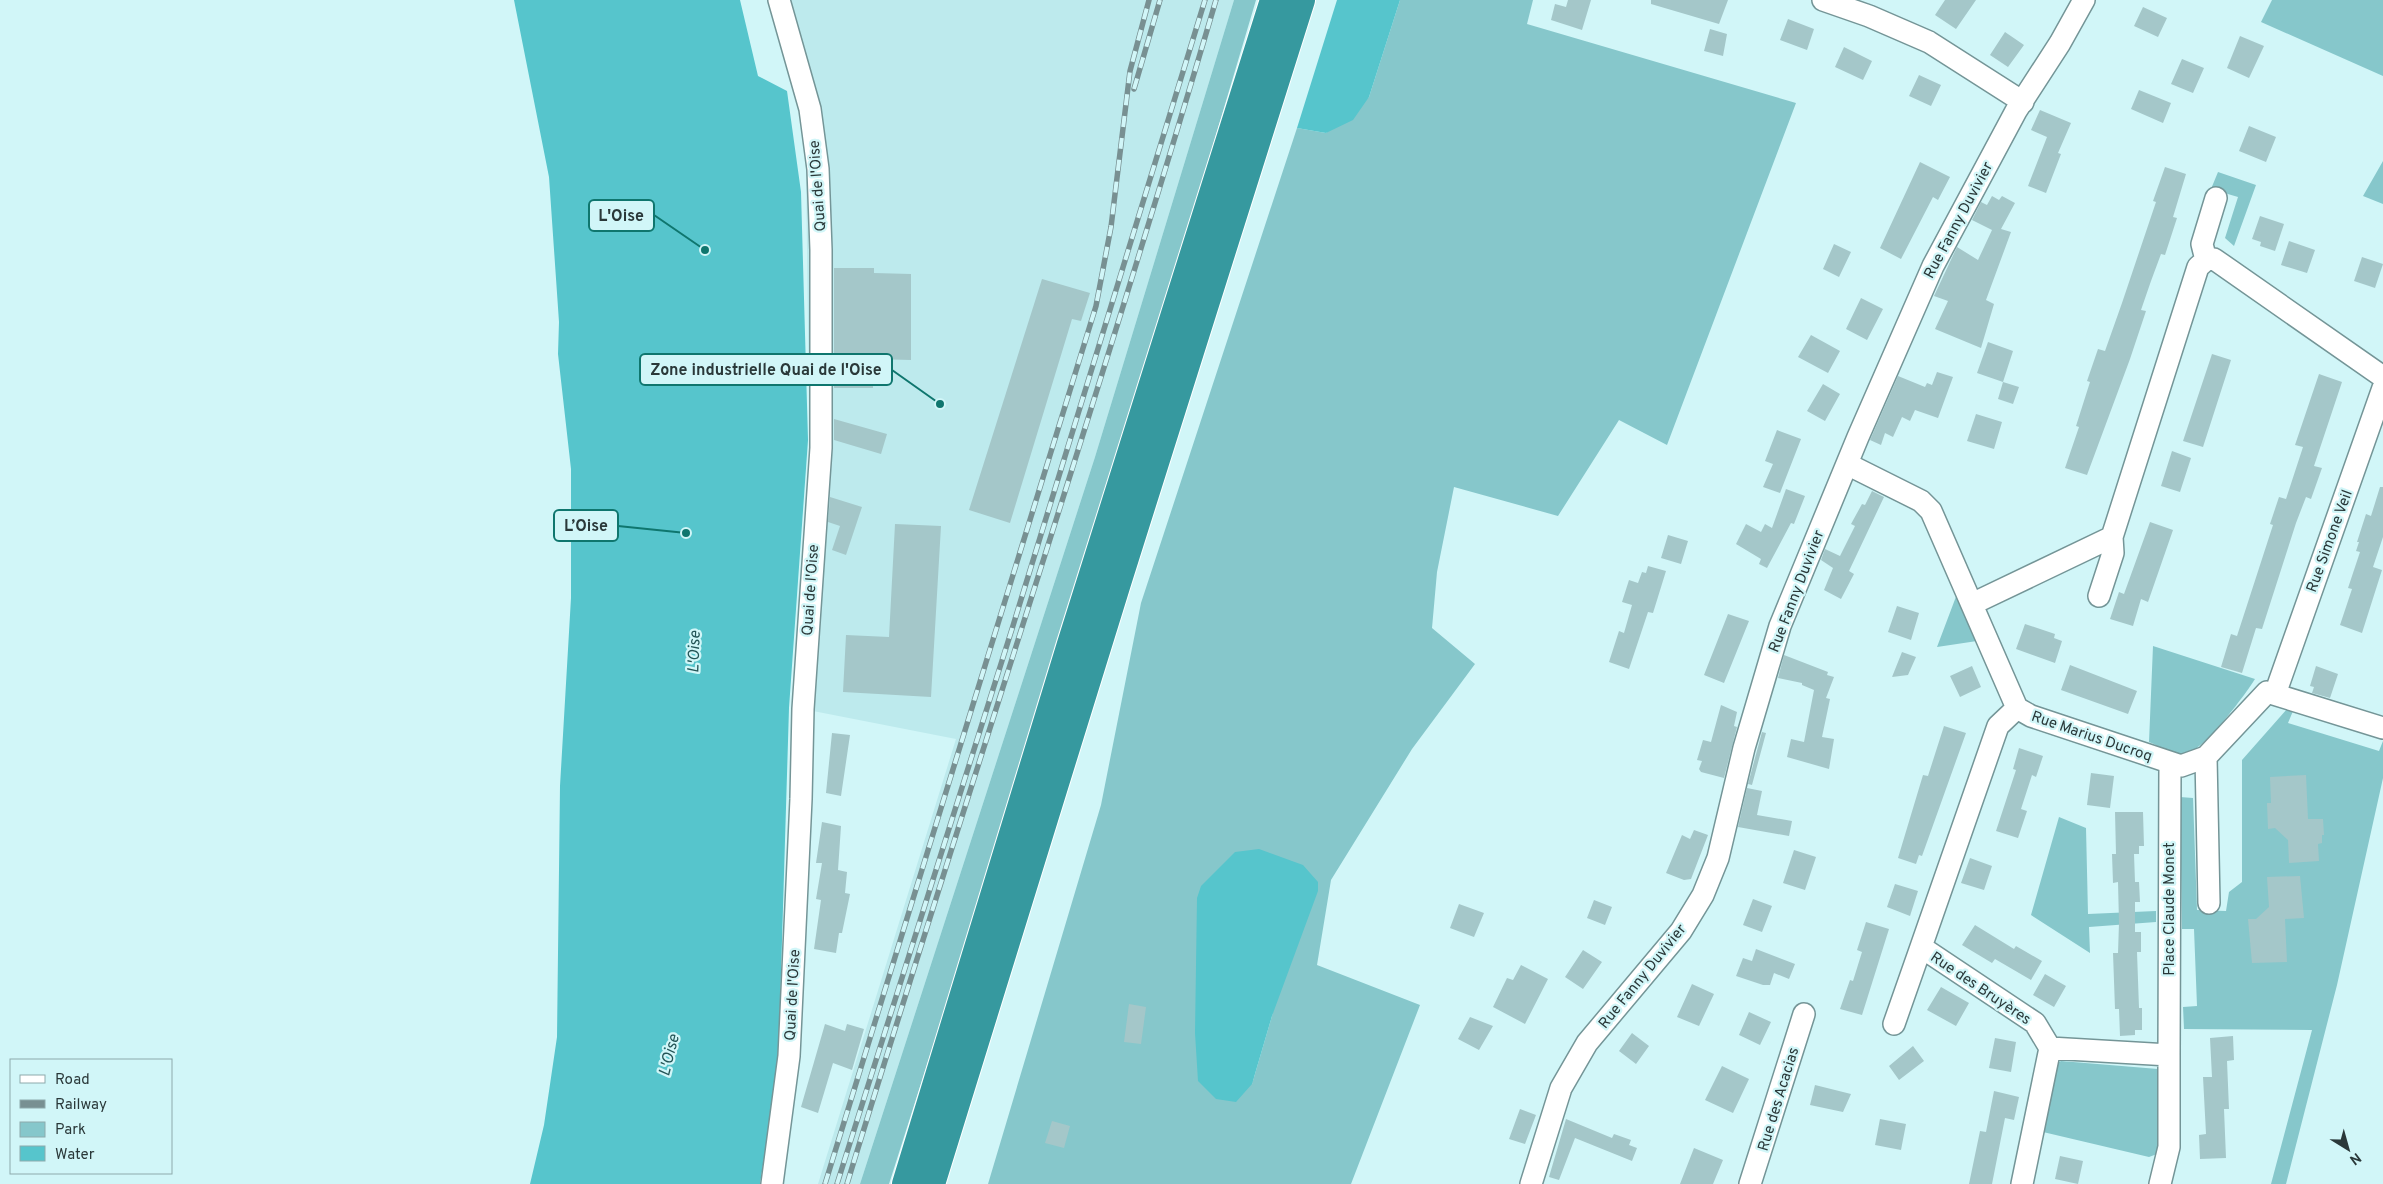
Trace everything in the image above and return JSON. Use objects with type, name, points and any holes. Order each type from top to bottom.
[{"type":"highway","points":[[906,1184],[1065,663],[1274,0]]},
{"type":"highway","points":[[931,1184],[1117,583],[1301,0]]},
{"type":"street","name":"Quai de l'Oise","points":[[772,1184],[789,1056],[801,799],[803,709],[822,448],[821,250],[818,170],[810,109],[780,0]]},
{"type":"street","points":[[1823,0],[1869,16],[1929,42],[2023,102]]},
{"type":"street","name":"Rue Fanny Duvivier","points":[[1531,1184],[1561,1088],[1587,1043],[1681,931],[1703,895],[1718,858],[1744,748],[1780,626],[1847,464],[1926,281],[2023,102],[2067,32],[2084,0]]},
{"type":"street","points":[[2206,260],[2202,244],[2216,198]]},
{"type":"street","points":[[2099,596],[2113,553],[2112,538],[2198,267],[2206,260],[2214,259],[2383,377]]},
{"type":"street","name":"Rue Simone Veil","points":[[2274,694],[2383,388]]},
{"type":"street","name":"Rue Marius Ducroq","points":[[1847,464],[1921,501],[1931,510],[2017,708],[2031,716],[2181,766],[2206,757],[2267,692],[2274,694]]},
{"type":"street","points":[[1972,604],[2112,538]]},
{"type":"street","points":[[2274,694],[2383,728]]},
{"type":"street","name":"Rue des Bruyères","points":[[1894,1024],[1998,726],[2017,708]]},
{"type":"street","points":[[2206,757],[2209,903]]},
{"type":"street","name":"Place Claude Monet","points":[[2169,1055],[2170,762]]},
{"type":"street","name":"Rue des Bruyères","points":[[1921,947],[2035,1023],[2050,1048]]},
{"type":"street","name":"Rue des Acacias","points":[[1750,1184],[1804,1014]]},
{"type":"street","points":[[2022,1184],[2050,1048],[2169,1055],[2169,1147],[2160,1184]]},
{"type":"shaded area","points":[[778,0],[1234,0],[1095,457],[860,1184],[818,1184],[956,739],[813,711],[805,96]]},
{"type":"green space","points":[[1234,0],[1256,0],[1118,465],[889,1184],[860,1184],[1095,457]]},
{"type":"green space","points":[[1400,0],[1533,0],[1527,24],[1796,103],[1667,445],[1619,420],[1558,516],[1454,487],[1437,572],[1432,628],[1475,664],[1412,749],[1331,880],[1317,965],[1420,1005],[1351,1184],[988,1184],[1101,805],[1141,603],[1297,128],[1326,133],[1369,97]],"holes":[[[1303,865],[1272,1016],[1252,1084]]]},
{"type":"green space","points":[[2272,0],[2383,0],[2383,76],[2261,22]]},
{"type":"green space","points":[[2383,161],[2383,204],[2363,196]]},
{"type":"green space","points":[[2218,172],[2256,185],[2234,246],[2225,238],[2238,197],[2211,189]]},
{"type":"green space","points":[[1957,594],[1977,641],[1937,647]]},
{"type":"green space","points":[[2153,646],[2255,679],[2212,734],[2193,751],[2185,754],[2171,752],[2149,742]]},
{"type":"green space","points":[[2287,709],[2293,711],[2288,723],[2379,751],[2383,741],[2383,778],[2337,985],[2286,1184],[2271,1184],[2312,1030],[2184,1029],[2183,1007],[2197,1006],[2194,929],[2182,929],[2180,797],[2193,798],[2197,910],[2226,911],[2229,892],[2242,882],[2242,760]]},
{"type":"green space","points":[[2059,817],[2086,828],[2088,914],[2156,911],[2156,922],[2089,927],[2090,953],[2031,915]]},
{"type":"green space","points":[[2061,1061],[2158,1069],[2162,1078],[2163,1146],[2157,1154],[2149,1157],[2043,1132],[2056,1064]]},
{"type":"water","points":[[514,0],[740,0],[758,76],[787,91],[801,192],[808,440],[789,708],[779,1040],[775,1088],[760,1184],[530,1184],[544,1125],[557,1037],[560,786],[571,598],[571,469],[558,354],[559,322],[549,177]]},
{"type":"water","points":[[1337,0],[1400,0],[1369,97],[1353,120],[1326,133],[1297,128]]},
{"type":"water","points":[[1259,849],[1303,865],[1318,882],[1318,891],[1272,1016],[1252,1084],[1236,1102],[1216,1099],[1198,1081],[1195,1033],[1197,898],[1201,886],[1235,852]]},
{"type":"building","points":[[1568,0],[1591,0],[1582,30],[1551,20],[1555,4],[1566,7]]},
{"type":"building","points":[[1651,0],[1728,0],[1719,24],[1651,4]]},
{"type":"building","points":[[1945,0],[1976,0],[1956,29],[1935,15]]},
{"type":"building","points":[[2143,7],[2167,18],[2158,37],[2134,26]]},
{"type":"building","points":[[1788,19],[1814,29],[1807,50],[1780,40]]},
{"type":"building","points":[[1710,29],[1727,34],[1723,56],[1704,51]]},
{"type":"building","points":[[2005,32],[2024,45],[2008,67],[1990,55]]},
{"type":"building","points":[[2240,36],[2264,46],[2249,78],[2227,68]]},
{"type":"building","points":[[1844,47],[1872,61],[1863,80],[1835,67]]},
{"type":"building","points":[[2182,59],[2204,68],[2193,93],[2171,84]]},
{"type":"building","points":[[1919,75],[1941,85],[1931,106],[1909,96]]},
{"type":"building","points":[[2139,90],[2171,103],[2163,123],[2131,109]]},
{"type":"building","points":[[2040,110],[2071,123],[2058,153],[2061,154],[2046,193],[2028,186],[2047,137],[2031,130]]},
{"type":"building","points":[[2249,126],[2276,137],[2266,162],[2239,151]]},
{"type":"building","points":[[1920,162],[1950,177],[1938,200],[1933,197],[1901,259],[1880,248]]},
{"type":"building","points":[[2165,167],[2186,174],[2173,217],[2177,218],[2165,255],[2161,254],[2151,281],[2141,310],[2146,311],[2087,475],[2065,468],[2079,427],[2076,426],[2090,382],[2087,381],[2098,349],[2105,351],[2156,202],[2153,201]]},
{"type":"building","points":[[1992,196],[1999,200],[2002,196],[2015,203],[2001,229],[2011,232],[1986,300],[1994,304],[1981,348],[1935,329],[1948,301],[1934,296],[1957,247],[1978,260],[1992,230],[1972,220],[1981,202],[1987,205]]},
{"type":"building","points":[[2260,216],[2284,224],[2275,251],[2260,246],[2261,242],[2252,239]]},
{"type":"building","points":[[2289,241],[2315,250],[2307,273],[2281,265]]},
{"type":"building","points":[[1834,244],[1851,252],[1839,277],[1823,269]]},
{"type":"building","points":[[2362,257],[2383,264],[2375,288],[2354,281]]},
{"type":"building","points":[[834,268],[874,268],[874,273],[911,274],[911,360],[873,359],[873,388],[834,388]]},
{"type":"building","points":[[1042,279],[1090,293],[1081,321],[1072,319],[1010,523],[969,510]]},
{"type":"building","points":[[1861,298],[1883,309],[1867,340],[1846,329]]},
{"type":"building","points":[[1811,335],[1840,351],[1828,373],[1798,357]]},
{"type":"building","points":[[1988,342],[2013,351],[2003,382],[1977,373]]},
{"type":"building","points":[[2212,354],[2231,360],[2203,447],[2183,441]]},
{"type":"building","points":[[1937,372],[1953,377],[1938,418],[1915,410],[1910,421],[1902,417],[1893,437],[1885,433],[1881,445],[1870,440],[1898,376],[1925,387],[1927,383],[1932,385]]},
{"type":"building","points":[[2319,374],[2342,382],[2314,466],[2322,468],[2311,499],[2306,497],[2262,629],[2256,628],[2242,673],[2221,667],[2231,634],[2237,636],[2273,525],[2270,524],[2279,497],[2286,499],[2303,447],[2295,445]]},
{"type":"building","points":[[2003,382],[2019,387],[2013,404],[1998,399]]},
{"type":"building","points":[[1823,384],[1840,394],[1825,421],[1807,411]]},
{"type":"building","points":[[1976,414],[2002,422],[1994,449],[1967,441]]},
{"type":"building","points":[[834,419],[887,434],[881,454],[834,440]]},
{"type":"building","points":[[1777,430],[1801,439],[1780,493],[1763,487],[1773,464],[1765,461]]},
{"type":"building","points":[[2172,451],[2191,458],[2180,492],[2161,486]]},
{"type":"building","points":[[2380,487],[2383,487],[2383,537],[2373,567],[2382,570],[2362,633],[2340,625],[2352,589],[2348,588],[2360,552],[2356,551],[2359,542],[2357,542],[2366,514],[2371,516]]},
{"type":"building","points":[[1786,489],[1805,496],[1794,524],[1791,523],[1767,568],[1759,564],[1761,559],[1736,544],[1746,524],[1761,532],[1765,524],[1772,528]]},
{"type":"building","points":[[1872,491],[1884,497],[1849,571],[1854,574],[1841,599],[1824,590],[1833,568],[1821,560],[1825,549],[1840,556],[1855,526],[1851,524],[1862,504],[1865,505]]},
{"type":"building","points":[[830,497],[862,507],[846,555],[832,550],[840,526],[828,522]]},
{"type":"building","points":[[2150,522],[2173,530],[2148,602],[2141,599],[2133,626],[2110,619],[2119,592],[2124,594]]},
{"type":"building","points":[[895,524],[941,526],[931,697],[843,692],[846,635],[889,637]]},
{"type":"building","points":[[1668,535],[1688,541],[1681,564],[1661,558]]},
{"type":"building","points":[[1648,566],[1666,571],[1653,613],[1648,612],[1629,669],[1609,662],[1619,631],[1624,633],[1632,605],[1622,602],[1629,580],[1638,583],[1642,572],[1646,573]]},
{"type":"building","points":[[1897,606],[1919,613],[1911,640],[1888,632]]},
{"type":"building","points":[[1728,614],[1749,621],[1724,683],[1704,675]]},
{"type":"building","points":[[2025,624],[2055,634],[2054,638],[2062,641],[2055,663],[2016,649]]},
{"type":"building","points":[[1902,652],[1916,657],[1908,675],[1892,677]]},
{"type":"building","points":[[1784,655],[1828,672],[1827,675],[1834,677],[1826,698],[1830,699],[1822,737],[1834,739],[1829,769],[1787,757],[1791,739],[1804,742],[1814,690],[1802,685],[1802,683],[1778,678]]},
{"type":"building","points":[[2070,665],[2137,691],[2128,714],[2061,690]]},
{"type":"building","points":[[1972,666],[1981,687],[1960,697],[1950,676]]},
{"type":"building","points":[[2316,666],[2338,674],[2330,698],[2312,693],[2314,687],[2310,686]]},
{"type":"building","points":[[1721,705],[1737,712],[1734,726],[1737,727],[1724,778],[1701,772],[1699,769],[1702,761],[1697,760],[1703,740],[1711,742]]},
{"type":"building","points":[[1944,726],[1966,733],[1922,856],[1919,855],[1916,864],[1898,858],[1923,775],[1928,776]]},
{"type":"building","points":[[1762,732],[1766,733],[1752,785],[1748,784]]},
{"type":"building","points":[[832,733],[850,735],[841,796],[826,793]]},
{"type":"building","points":[[2019,748],[2043,756],[2036,777],[2032,775],[2021,809],[2027,811],[2018,838],[1996,831],[2016,770],[2013,769]]},
{"type":"building","points":[[2091,773],[2114,776],[2110,808],[2087,805]]},
{"type":"building","points":[[2306,775],[2308,819],[2323,819],[2324,835],[2322,835],[2322,843],[2318,844],[2319,861],[2289,863],[2288,840],[2275,828],[2268,829],[2267,803],[2271,803],[2270,777]]},
{"type":"building","points":[[1747,788],[1762,791],[1757,815],[1792,821],[1789,836],[1738,827]]},
{"type":"building","points":[[2115,812],[2143,812],[2144,846],[2139,846],[2139,854],[2134,854],[2135,882],[2139,882],[2140,902],[2135,902],[2135,932],[2141,932],[2141,952],[2137,952],[2139,1008],[2142,1008],[2142,1030],[2135,1030],[2135,1035],[2120,1036],[2119,1009],[2115,1009],[2113,953],[2118,953],[2119,923],[2118,882],[2113,883],[2112,854],[2116,854]]},
{"type":"building","points":[[822,822],[841,826],[838,870],[847,872],[845,893],[850,894],[842,933],[839,933],[836,953],[814,949],[821,900],[816,899],[822,863],[816,863]]},
{"type":"building","points":[[1694,830],[1708,835],[1691,879],[1684,880],[1666,873],[1682,835],[1690,839]]},
{"type":"building","points":[[1794,850],[1816,857],[1805,890],[1783,883]]},
{"type":"building","points":[[1970,858],[1992,866],[1984,890],[1961,883]]},
{"type":"building","points":[[2300,876],[2304,918],[2285,919],[2287,962],[2252,963],[2248,919],[2256,919],[2269,907],[2267,877]]},
{"type":"building","points":[[1895,884],[1918,891],[1910,916],[1887,907]]},
{"type":"building","points":[[1753,899],[1772,906],[1762,932],[1743,925]]},
{"type":"building","points":[[1594,900],[1612,907],[1605,925],[1587,918]]},
{"type":"building","points":[[1459,904],[1484,913],[1474,937],[1450,928]]},
{"type":"building","points":[[1866,922],[1889,929],[1862,1015],[1840,1009],[1850,980],[1853,981],[1862,952],[1857,950]]},
{"type":"building","points":[[1975,925],[2014,949],[2016,946],[2042,961],[2031,980],[1995,959],[1992,963],[1962,945]]},
{"type":"building","points":[[1756,949],[1795,964],[1789,979],[1774,973],[1770,985],[1763,985],[1736,976],[1743,958],[1752,961]]},
{"type":"building","points":[[1583,950],[1602,962],[1583,989],[1565,977]]},
{"type":"building","points":[[1521,965],[1548,979],[1525,1024],[1493,1007],[1507,978],[1513,980]]},
{"type":"building","points":[[2045,974],[2066,986],[2054,1007],[2033,995]]},
{"type":"building","points":[[1692,984],[1714,994],[1699,1026],[1677,1017]]},
{"type":"building","points":[[1941,987],[1969,1003],[1956,1026],[1927,1010]]},
{"type":"building","points":[[1129,1004],[1146,1007],[1141,1044],[1124,1042]]},
{"type":"building","points":[[1749,1012],[1771,1022],[1760,1045],[1739,1035]]},
{"type":"building","points":[[1470,1017],[1493,1026],[1479,1050],[1458,1039]]},
{"type":"building","points":[[825,1024],[845,1031],[847,1024],[864,1029],[852,1070],[833,1063],[818,1113],[801,1107]]},
{"type":"building","points":[[1632,1033],[1649,1046],[1636,1064],[1619,1051]]},
{"type":"building","points":[[2233,1036],[2234,1060],[2227,1061],[2229,1109],[2224,1109],[2226,1158],[2200,1159],[2199,1135],[2206,1134],[2203,1077],[2212,1077],[2210,1038]]},
{"type":"building","points":[[1995,1038],[2016,1042],[2011,1072],[1989,1068]]},
{"type":"building","points":[[1913,1046],[1924,1061],[1899,1080],[1889,1066]]},
{"type":"building","points":[[1722,1066],[1749,1079],[1733,1113],[1705,1100]]},
{"type":"building","points":[[1815,1085],[1851,1094],[1843,1112],[1810,1105]]},
{"type":"building","points":[[1994,1091],[2019,1097],[2014,1120],[2005,1118],[1992,1184],[1969,1184],[1980,1131],[1986,1132]]},
{"type":"building","points":[[1520,1109],[1536,1115],[1525,1144],[1509,1139]]},
{"type":"building","points":[[1566,1119],[1612,1138],[1614,1134],[1631,1140],[1629,1145],[1637,1148],[1632,1161],[1575,1138],[1559,1180],[1549,1177]]},
{"type":"building","points":[[1880,1119],[1906,1124],[1901,1150],[1875,1145]]},
{"type":"building","points":[[1052,1121],[1070,1126],[1064,1148],[1045,1143]]},
{"type":"building","points":[[1694,1148],[1723,1160],[1713,1184],[1680,1184]]},
{"type":"building","points":[[2060,1156],[2083,1161],[2078,1184],[2055,1179]]},
{"type":"railway","points":[[825,1184],[1096,306],[1111,227],[1130,71],[1149,0]]},
{"type":"railway","points":[[1134,89],[1160,0]]},
{"type":"railway","points":[[837,1184],[1012,629],[1205,0]]},
{"type":"railway","points":[[847,1184],[1080,445],[1216,0]]},
{"type":"place","name":"L'Oise","points":[[705,250]]},
{"type":"place","name":"Zone industrielle Quai de l'Oise","points":[[940,404]]},
{"type":"place","name":"L’Oise","points":[[686,533]]}]
